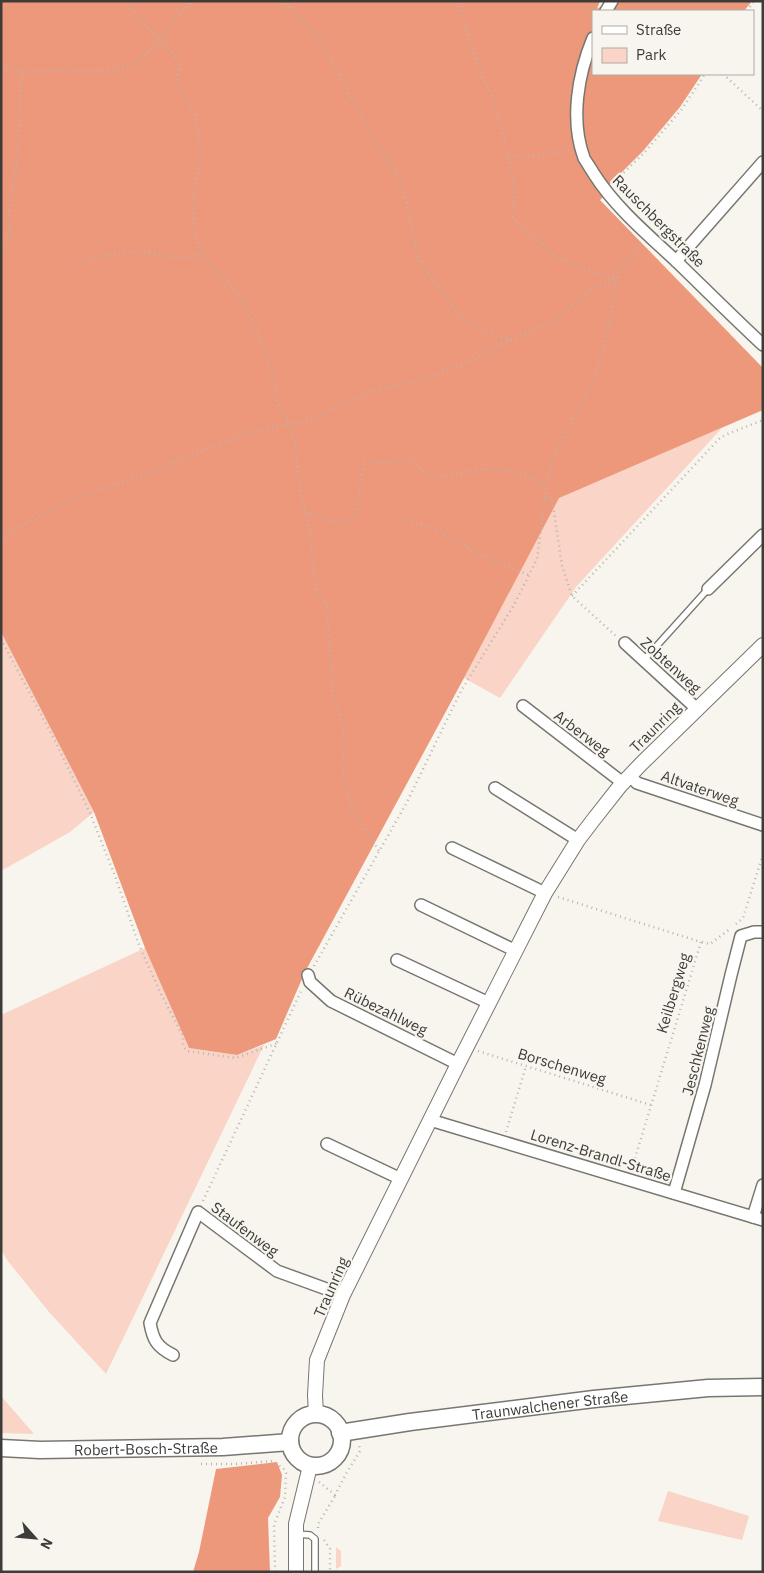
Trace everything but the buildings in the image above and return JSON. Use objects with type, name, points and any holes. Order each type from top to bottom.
[{"type":"main road","name":"Traunwalchener Straße","points":[[340,1433],[410,1422],[594,1399],[708,1388],[763,1388]]},
{"type":"main road","points":[[316,1414],[325,1416],[333,1421],[340,1433],[340,1449],[334,1458],[309,1472],[293,1453],[290,1442],[291,1431],[298,1422],[307,1416],[316,1414]]},
{"type":"main road","name":"Robert-Bosch-Straße","points":[[1,1448],[40,1450],[214,1448],[290,1442]]},
{"type":"street","name":"Rauschbergstraße","points":[[592,41],[581,78],[578,104],[580,142],[585,159],[605,191],[763,345]]},
{"type":"street","points":[[676,261],[763,162]]},
{"type":"street","points":[[708,589],[763,535]]},
{"type":"street","name":"Zobtenweg","points":[[626,643],[697,708]]},
{"type":"street","name":"Traunring","points":[[316,1414],[317,1360],[343,1295],[545,893],[578,840],[626,779],[763,645]]},
{"type":"street","name":"Arberweg","points":[[523,706],[626,779]]},
{"type":"street","name":"Altvaterweg","points":[[626,779],[763,825]]},
{"type":"street","points":[[495,788],[578,840]]},
{"type":"street","points":[[452,848],[545,893]]},
{"type":"street","points":[[421,905],[516,951]]},
{"type":"street","name":"Jeschkenweg","points":[[674,1193],[705,1086],[730,975],[741,936],[754,932],[763,932]]},
{"type":"street","points":[[397,960],[489,1004]]},
{"type":"street","name":"Rübezahlweg","points":[[308,975],[310,982],[331,1000],[458,1064]]},
{"type":"street","name":"Lorenz-Brandl-Straße","points":[[430,1120],[758,1219]]},
{"type":"street","points":[[327,1144],[401,1179]]},
{"type":"street","points":[[758,1219],[763,1185]]},
{"type":"street","name":"Staufenweg","points":[[173,1355],[162,1350],[153,1338],[150,1323],[198,1212],[277,1271],[343,1295]]},
{"type":"street","points":[[296,1572],[296,1524],[309,1472]]},
{"type":"lane","points":[[644,660],[708,589]]},
{"type":"lane","points":[[295,1534],[310,1535],[315,1539],[316,1572]]},
{"type":"path","points":[[124,1],[180,62],[176,82],[194,113],[201,150],[194,197],[195,239],[203,254],[238,294],[256,329],[265,350],[276,388],[277,401],[289,424],[295,442],[299,485],[311,539],[316,588],[327,606],[333,695],[343,725],[343,777],[352,809],[379,851]]},
{"type":"path","points":[[159,1],[178,1]]},
{"type":"path","points":[[1,68],[22,72],[53,70],[106,71],[131,66],[160,41],[168,27],[192,1]]},
{"type":"path","points":[[281,1],[312,28],[329,55],[365,124],[394,169],[405,194],[418,257],[435,283],[460,315],[485,333],[511,339]]},
{"type":"path","points":[[457,1],[482,76],[495,102],[513,177],[515,195],[514,217],[522,229],[534,236],[556,258],[617,280]]},
{"type":"path","points":[[1,247],[11,235],[10,213],[16,169],[22,72]]},
{"type":"path","points":[[605,191],[644,153],[676,116],[704,75]]},
{"type":"path","points":[[725,75],[763,111]]},
{"type":"path","points":[[508,156],[520,157],[557,152],[570,149],[580,142]]},
{"type":"path","points":[[198,1212],[308,975],[406,804],[461,691],[514,605],[537,560],[545,497],[553,457],[596,375],[610,320],[618,272],[648,235]]},
{"type":"path","points":[[75,263],[121,252],[141,252],[192,258],[203,254]]},
{"type":"path","points":[[1,540],[13,531],[65,502],[126,481],[249,432],[304,421],[375,390],[414,382],[469,362],[511,339],[549,323],[590,290],[617,280]]},
{"type":"path","points":[[572,596],[719,439],[763,420]]},
{"type":"path","points":[[305,513],[315,514],[324,519],[348,523],[359,504],[361,476],[364,468],[363,461],[370,460],[388,464],[403,458],[409,458],[421,470],[431,475],[447,476],[478,470],[501,469],[534,478],[548,486]]},
{"type":"path","points":[[545,497],[552,498],[562,566],[572,596],[626,643]]},
{"type":"path","points":[[407,519],[428,528],[442,530],[448,538],[462,542],[473,552],[529,575]]},
{"type":"path","points":[[1,639],[52,735],[90,813],[139,945],[160,992],[183,1036],[183,1046],[187,1051],[236,1058],[278,1043]]},
{"type":"path","points":[[701,942],[710,944],[743,918],[763,854]]},
{"type":"path","name":"Keilbergweg","points":[[545,893],[701,942],[628,1179]]},
{"type":"path","name":"Borschenweg","points":[[466,1047],[650,1105]]},
{"type":"path","points":[[504,1141],[526,1066]]},
{"type":"path","points":[[330,1572],[330,1549],[318,1528],[318,1524],[360,1451],[357,1431]]},
{"type":"path","points":[[273,1461],[285,1470],[286,1473],[285,1497],[274,1525],[276,1572]]},
{"type":"path","points":[[286,1473],[309,1472],[335,1496]]},
{"type":"green space","points":[[722,428],[576,587],[500,698],[464,678],[559,497]]},
{"type":"green space","points":[[1,632],[94,812],[70,832],[1,871]]},
{"type":"green space","points":[[145,948],[189,1048],[237,1055],[264,1045],[106,1374],[49,1312],[7,1260],[1,1249],[1,1015]]},
{"type":"green space","points":[[1,1396],[34,1434],[1,1433]]},
{"type":"green space","points":[[668,1491],[749,1516],[742,1540],[658,1521]]},
{"type":"green space","points":[[336,1547],[341,1551],[341,1566],[336,1569]]},
{"type":"shaded area","points":[[1,1],[600,1],[597,9],[610,1],[752,1],[745,10],[592,10],[592,75],[701,75],[680,107],[643,151],[604,190],[607,193],[600,200],[763,368],[763,410],[559,498],[305,972],[276,1039],[237,1055],[189,1048],[145,948],[94,812],[1,632]]},
{"type":"shaded area","points":[[277,1462],[282,1475],[280,1497],[268,1518],[270,1572],[193,1572],[216,1469]]}]
